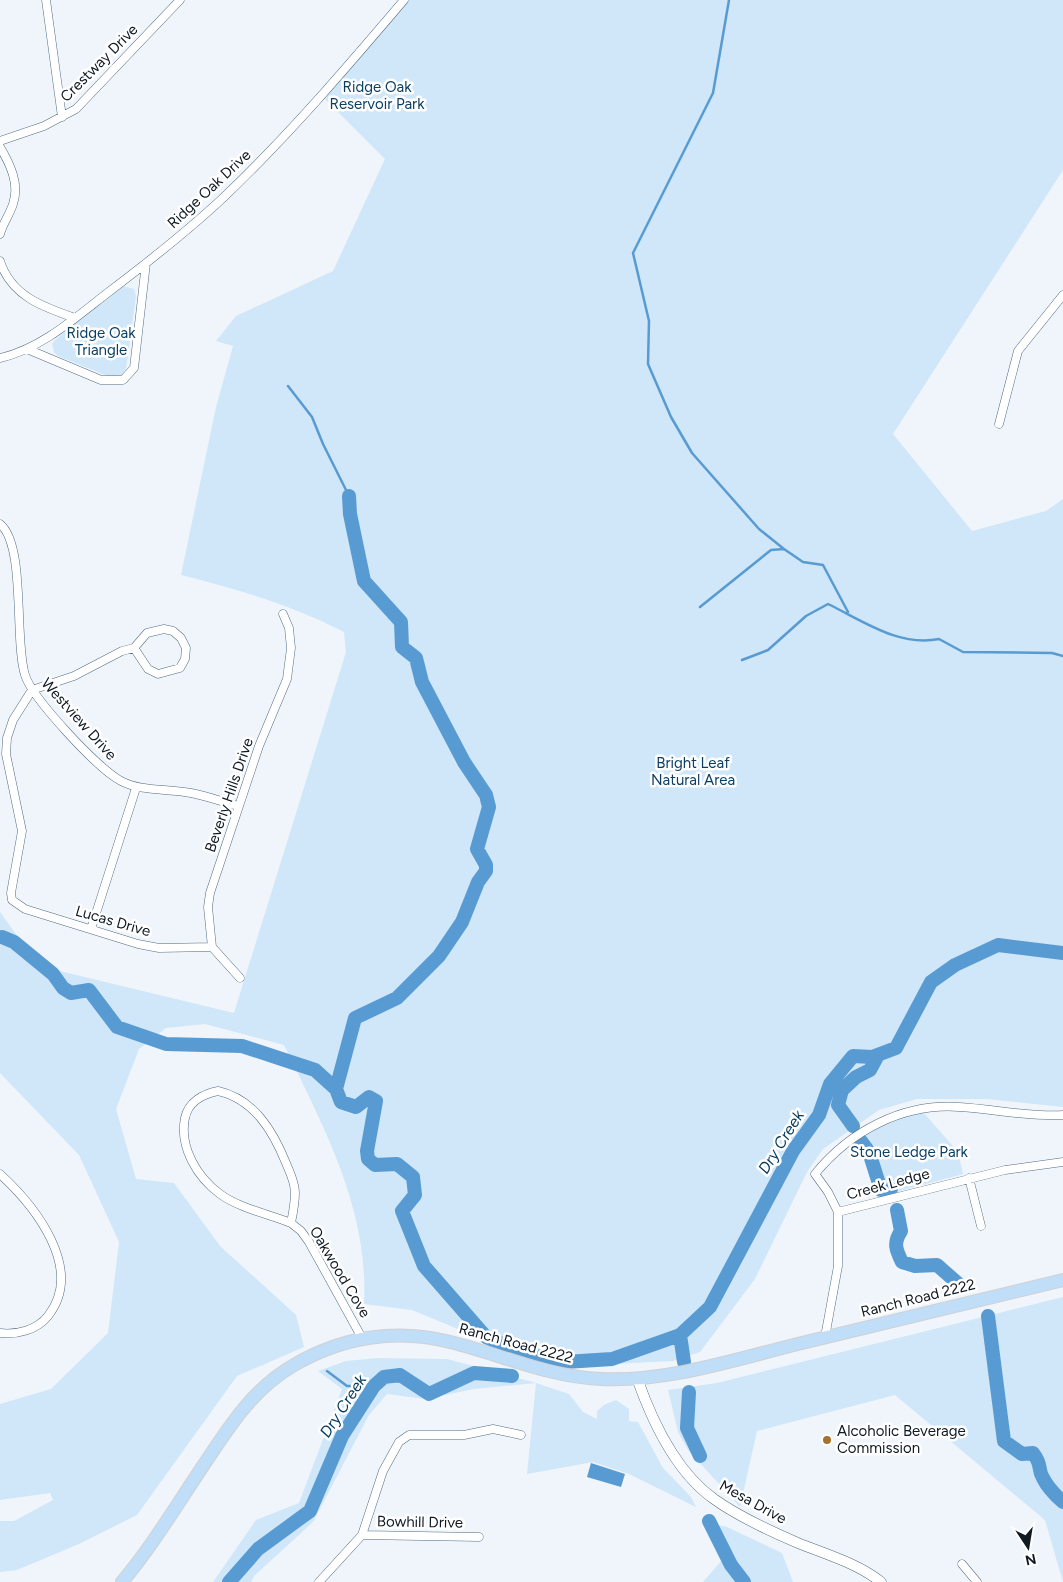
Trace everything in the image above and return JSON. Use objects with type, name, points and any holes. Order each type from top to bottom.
[{"type":"main road","name":"Ranch Road 2222","points":[[122,1582],[141,1559],[239,1412],[264,1385],[293,1366],[325,1349],[362,1338],[408,1336],[449,1341],[523,1365],[563,1374],[600,1379],[637,1378],[700,1368],[1063,1280]]},
{"type":"street","points":[[46,0],[62,118]]},
{"type":"street","name":"Crestway Drive","points":[[0,141],[62,118],[87,99],[180,0]]},
{"type":"street","name":"Ridge Oak Drive","points":[[0,358],[27,349],[75,318],[146,264],[225,196],[327,90],[404,0]]},
{"type":"street","points":[[0,147],[10,164],[16,191],[13,204],[0,234]]},
{"type":"street","points":[[0,261],[10,282],[23,295],[37,304],[75,318]]},
{"type":"street","points":[[27,349],[101,380],[123,380],[134,368],[146,264]]},
{"type":"street","points":[[999,424],[1018,351],[1063,295]]},
{"type":"street","name":"Westview Drive","points":[[0,524],[6,529],[12,542],[19,599],[21,658],[32,690],[105,771],[136,788],[192,793],[238,806]]},
{"type":"street","name":"Beverly Hills Drive","points":[[212,947],[208,914],[210,893],[238,806],[290,666],[289,628],[283,614]]},
{"type":"street","points":[[32,690],[74,676],[122,651],[134,648],[147,633],[164,629],[173,631],[181,638],[186,648],[185,659],[180,668],[158,674],[148,669],[134,648]]},
{"type":"street","name":"Lucas Drive","points":[[32,690],[12,720],[7,738],[6,754],[22,831],[11,893],[12,900],[25,909],[138,944],[159,948],[212,947]]},
{"type":"street","points":[[91,929],[136,788]]},
{"type":"street","points":[[212,947],[240,978]]},
{"type":"street","name":"Oakwood Cove","points":[[291,1223],[295,1204],[292,1177],[271,1130],[258,1114],[241,1100],[218,1091],[205,1093],[189,1107],[182,1130],[185,1146],[192,1162],[203,1177],[220,1194],[291,1223],[301,1231],[309,1242],[362,1338]]},
{"type":"street","points":[[825,1338],[838,1266],[838,1212],[828,1192],[815,1174],[830,1156],[862,1132],[909,1112],[943,1106],[1063,1116]]},
{"type":"street","name":"Creek Ledge","points":[[838,1212],[1005,1170],[1063,1162]]},
{"type":"street","points":[[0,1174],[31,1208],[45,1229],[62,1268],[62,1282],[53,1310],[44,1321],[22,1332],[0,1333]]},
{"type":"street","points":[[969,1178],[981,1226]]},
{"type":"street","name":"Mesa Drive","points":[[637,1378],[650,1415],[670,1451],[712,1498],[764,1528],[845,1562],[881,1582]]},
{"type":"street","points":[[319,1582],[362,1535],[383,1471],[399,1442],[408,1436],[464,1435],[493,1429],[521,1435]]},
{"type":"street","name":"Bowhill Drive","points":[[362,1535],[479,1537]]},
{"type":"street","points":[[962,1564],[977,1582]]},
{"type":"green space","name":"Bright Leaf Natural Area","points":[[408,0],[1063,0],[1063,170],[893,434],[972,531],[1046,511],[1063,499],[1063,1107],[987,1099],[917,1099],[879,1110],[823,1149],[807,1172],[755,1279],[700,1352],[673,1361],[590,1365],[539,1357],[475,1336],[412,1310],[364,1304],[364,1269],[359,1235],[351,1202],[328,1138],[284,1045],[205,1024],[166,1028],[139,1049],[116,1109],[136,1179],[174,1183],[220,1246],[296,1315],[304,1347],[237,1376],[137,1515],[79,1544],[17,1570],[0,1572],[0,1521],[14,1521],[53,1500],[50,1493],[0,1500],[0,1404],[51,1389],[108,1333],[119,1242],[79,1155],[0,1073],[0,912],[39,966],[234,1013],[346,652],[344,632],[325,623],[265,599],[181,575],[216,407],[233,346],[216,341],[236,316],[333,271],[385,159],[325,99]]},
{"type":"green space","name":"Ridge Oak Triangle","points":[[123,286],[134,289],[136,296],[126,369],[121,375],[110,377],[58,356],[54,352],[52,344],[55,340]]},
{"type":"green space","name":"Stone Ledge Park","points":[[923,1112],[958,1152],[963,1174],[877,1197],[863,1134],[890,1121]]},
{"type":"green space","points":[[1063,1297],[1063,1582],[1045,1520],[895,1395],[757,1431],[740,1507],[688,1450],[678,1432],[668,1390],[717,1383]]},
{"type":"green space","points":[[378,1358],[447,1359],[536,1383],[474,1389],[425,1399],[387,1394],[369,1415],[313,1522],[254,1576],[251,1582],[213,1582],[256,1520],[299,1503],[342,1389],[318,1371],[346,1361]]},
{"type":"green space","points":[[536,1383],[569,1394],[583,1412],[597,1419],[597,1411],[604,1405],[616,1400],[629,1409],[629,1421],[638,1422],[663,1468],[691,1497],[696,1507],[629,1474],[593,1462],[527,1474]]},
{"type":"green space","points":[[714,1524],[727,1527],[782,1553],[793,1582],[703,1582],[722,1560]]},
{"type":"water","points":[[591,1463],[625,1474],[621,1487],[587,1477]]},
{"type":"waterway","points":[[729,0],[713,93],[633,253],[649,321],[648,364],[671,417],[692,453],[759,529],[784,549]]},
{"type":"waterway","points":[[288,386],[312,417],[349,496]]},
{"type":"waterway","points":[[336,1089],[355,1018],[397,998],[439,956],[462,922],[478,882],[486,871],[486,865],[477,849],[489,807],[486,795],[464,762],[422,682],[416,658],[402,647],[401,622],[364,581],[350,514],[349,496]]},
{"type":"waterway","points":[[700,607],[771,550],[784,549],[803,562],[823,565],[848,612]]},
{"type":"waterway","points":[[742,660],[768,650],[806,616],[828,604],[868,625],[896,636],[924,640],[939,639],[963,652],[1052,653],[1063,656]]},
{"type":"waterway","points":[[2,937],[14,942],[53,974],[63,988],[71,993],[89,990],[117,1027],[166,1044],[242,1046],[315,1070],[336,1089],[341,1102],[356,1107],[369,1097],[376,1101],[367,1151],[368,1159],[375,1165],[397,1164],[413,1177],[415,1195],[402,1211],[424,1266],[486,1337],[522,1353],[565,1362],[612,1359],[680,1335],[710,1307],[793,1151],[819,1115],[830,1084],[853,1056],[872,1057],[896,1048],[931,982],[955,965],[998,945],[1063,953]]},
{"type":"waterway","points":[[853,1126],[838,1105],[842,1090],[856,1077],[870,1070],[878,1055]]},
{"type":"waterway","points":[[861,1141],[869,1152],[881,1190],[891,1189]]},
{"type":"waterway","points":[[897,1210],[901,1231],[896,1246],[902,1262],[915,1266],[937,1265],[962,1287]]},
{"type":"waterway","points":[[988,1316],[1004,1441],[1022,1454],[1033,1453],[1038,1461],[1041,1475],[1045,1482],[1063,1502]]},
{"type":"waterway","points":[[680,1335],[684,1362]]},
{"type":"waterway","points":[[327,1371],[347,1386],[374,1386]]},
{"type":"waterway","name":"Dry Creek","points":[[229,1582],[258,1549],[310,1511],[342,1436],[374,1386],[384,1377],[400,1375],[429,1394],[474,1373],[512,1376]]},
{"type":"waterway","points":[[689,1392],[687,1428],[700,1456]]},
{"type":"waterway","points":[[709,1521],[731,1565],[744,1582]]},
{"type":"place","name":"Alcoholic Beverage Commission","points":[[827,1440]]},
{"type":"park label","name":"Ridge Oak Reservoir Park","points":[[377,96]]}]
